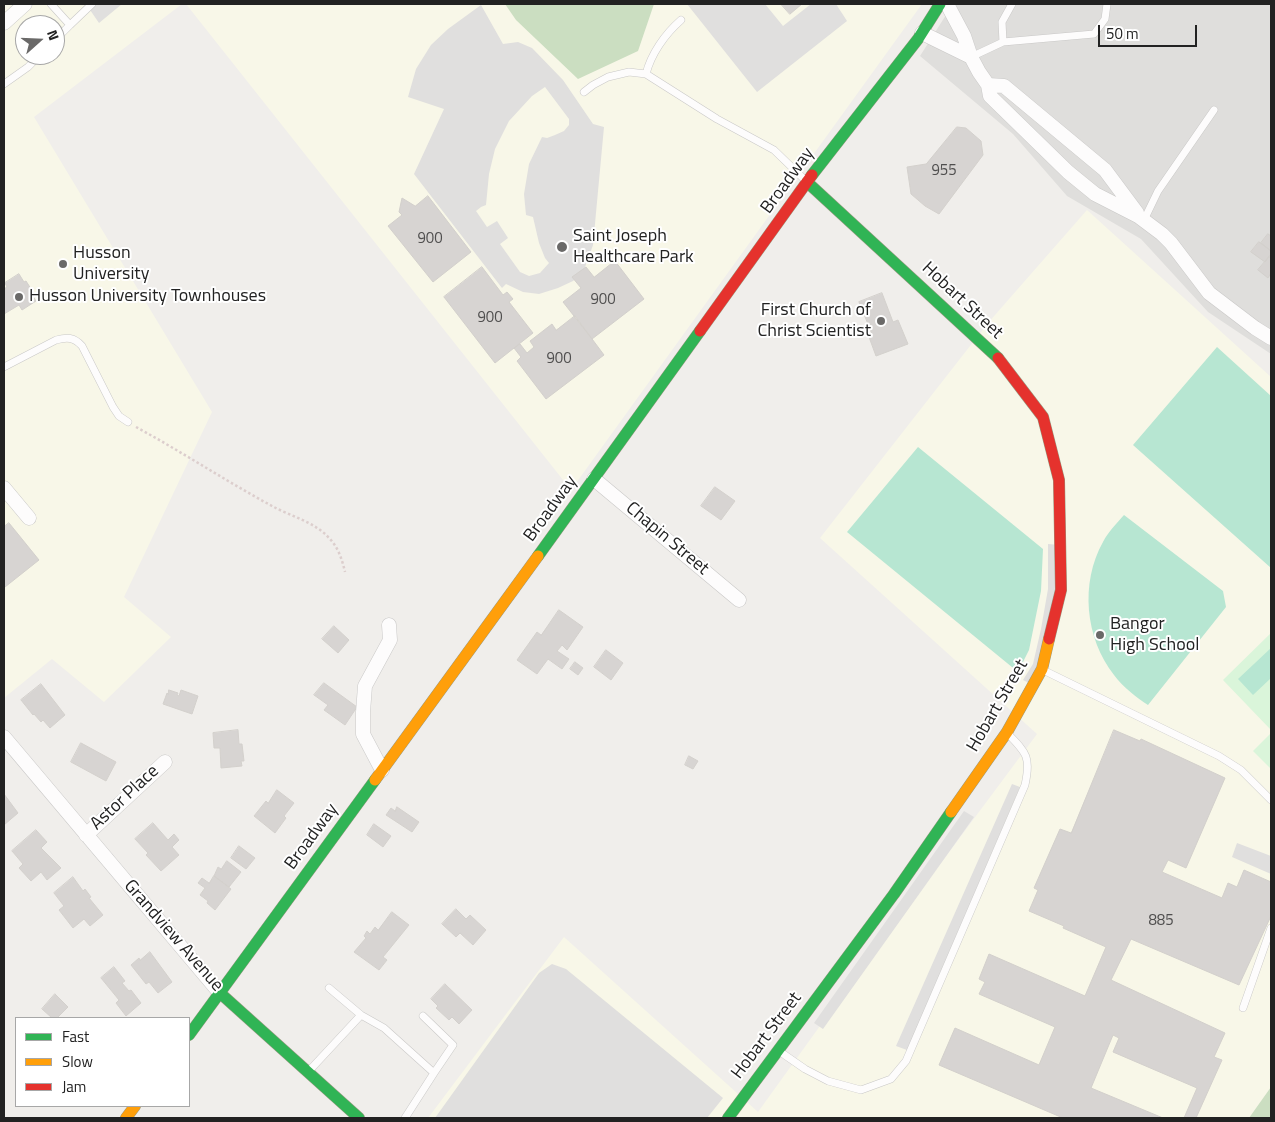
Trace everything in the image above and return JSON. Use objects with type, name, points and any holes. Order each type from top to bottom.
[{"type":"street","points":[[4,23],[25,4]]},
{"type":"street","name":"Broadway","points":[[190,1034],[594,479],[807,182],[922,33],[940,4]]},
{"type":"street","points":[[946,4],[964,36],[971,57],[988,85],[990,96],[1068,172],[1095,194],[1141,218]]},
{"type":"street","points":[[922,33],[971,57]]},
{"type":"street","points":[[988,85],[1004,86],[1099,164],[1141,218],[1170,243],[1209,293],[1271,338]]},
{"type":"street","name":"Hobart Street","points":[[728,1118],[894,894],[1007,732],[1042,669],[1061,590],[1058,480],[1043,417],[1001,361],[807,182]]},
{"type":"street","name":"Chapin Street","points":[[594,479],[740,600]]},
{"type":"street","points":[[4,488],[29,518]]},
{"type":"street","points":[[382,770],[363,734],[363,712],[365,686],[390,640],[389,625]]},
{"type":"street","name":"Grandview Avenue","points":[[4,737],[220,993],[360,1118]]},
{"type":"street","name":"Astor Place","points":[[86,835],[165,762]]},
{"type":"street","points":[[126,1118],[134,1107]]},
{"type":"lane","points":[[51,4],[70,25]]},
{"type":"lane","points":[[65,30],[92,4]]},
{"type":"lane","points":[[1003,42],[1002,22],[1012,4]]},
{"type":"lane","points":[[971,57],[1003,42],[1094,34],[1105,19],[1108,4]]},
{"type":"lane","points":[[646,74],[648,64],[670,30],[681,20]]},
{"type":"lane","points":[[4,84],[30,65]]},
{"type":"lane","points":[[584,92],[608,77],[628,72],[646,74],[717,119],[774,150],[807,182]]},
{"type":"lane","points":[[1141,218],[1214,110]]},
{"type":"lane","points":[[4,367],[56,340],[70,338],[78,341],[113,407],[119,416],[128,422]]},
{"type":"lane","points":[[1042,669],[1219,756],[1241,770],[1271,800]]},
{"type":"lane","points":[[778,1050],[805,1069],[828,1081],[861,1090],[891,1079],[906,1061],[1025,785],[1029,766],[1023,748],[1007,732]]},
{"type":"lane","points":[[1243,1008],[1271,928]]},
{"type":"lane","points":[[329,988],[361,1015],[384,1028],[434,1073]]},
{"type":"lane","points":[[308,1072],[361,1015]]},
{"type":"lane","points":[[405,1118],[453,1045],[423,1016]]},
{"type":"path","points":[[128,422],[273,506],[313,526],[329,537],[341,556],[345,572]]},
{"type":"shaded area","name":"Husson University","points":[[4,4],[182,4],[34,117],[212,412],[124,597],[171,637],[104,702],[52,659],[4,698]]},
{"type":"shaded area","points":[[86,4],[122,4],[99,23]]},
{"type":"shaded area","name":"Saint Joseph Healthcare Park","points":[[186,4],[922,4],[571,490]]},
{"type":"shaded area","points":[[687,4],[765,4],[783,26],[811,4],[836,4],[847,21],[757,92]]},
{"type":"shaded area","points":[[953,4],[1271,4],[1271,354],[1208,312],[1141,239],[1067,196],[1013,134],[920,56]]},
{"type":"shaded area","points":[[481,5],[503,44],[518,42],[532,48],[563,80],[593,124],[604,127],[593,245],[584,270],[573,281],[558,288],[539,294],[523,292],[506,284],[502,288],[414,174],[444,109],[408,97],[416,69],[431,45],[448,29]],"holes":[[[545,87],[569,119],[569,125],[564,131],[547,138],[542,137],[529,164],[524,194],[526,215],[533,217],[539,243],[549,263],[540,273],[529,276],[520,272],[500,244],[508,238],[497,221],[487,227],[476,211],[486,205],[489,174],[495,149],[509,121],[532,96]]]},
{"type":"shaded area","name":"Bangor High School","points":[[1087,210],[1271,377],[1271,1118],[428,1118],[564,937],[758,1112],[1037,734],[820,538],[988,323]]},
{"type":"shaded area","points":[[1048,544],[1060,545],[1061,590],[1033,685],[1023,680],[1033,664],[1041,629],[1048,589]]},
{"type":"shaded area","points":[[1012,784],[1020,787],[907,1050],[896,1046]]},
{"type":"shaded area","points":[[964,811],[974,817],[823,1029],[814,1023]]},
{"type":"shaded area","points":[[1237,843],[1271,856],[1271,874],[1232,857]]},
{"type":"shaded area","points":[[552,964],[566,969],[723,1098],[707,1118],[435,1118],[539,973]]},
{"type":"green space","points":[[505,4],[654,4],[638,51],[578,79],[516,20]]},
{"type":"green space","points":[[1217,347],[1271,396],[1271,568],[1133,445]]},
{"type":"green space","points":[[918,447],[1043,549],[1041,591],[1029,650],[1018,672],[847,532]]},
{"type":"green space","points":[[1124,515],[1223,591],[1226,607],[1148,705],[1121,684],[1104,660],[1097,644],[1089,610],[1091,575],[1096,558],[1107,535]]},
{"type":"green space","points":[[1271,633],[1271,730],[1223,680]]},
{"type":"green space","points":[[1271,648],[1271,678],[1253,695],[1238,679]]},
{"type":"green space","points":[[1271,733],[1271,769],[1253,751]]},
{"type":"green space","points":[[1271,1087],[1271,1118],[1249,1118]]},
{"type":"building","points":[[781,4],[802,4],[790,14]]},
{"type":"building","points":[[957,127],[966,128],[981,141],[983,155],[939,214],[925,206],[911,194],[907,167],[926,164]]},
{"type":"building","points":[[428,196],[471,252],[433,282],[388,226],[402,215],[399,212],[402,198],[415,206]]},
{"type":"building","points":[[1268,234],[1271,236],[1271,251],[1261,243]]},
{"type":"building","points":[[1259,242],[1271,251],[1265,262],[1251,252]]},
{"type":"building","points":[[1269,257],[1271,258],[1271,273],[1268,278],[1258,270]]},
{"type":"building","points":[[615,261],[644,299],[592,339],[563,302],[581,288],[572,277],[586,267],[594,277]]},
{"type":"building","points":[[482,267],[503,295],[507,292],[513,299],[509,302],[533,333],[495,363],[444,297]]},
{"type":"building","name":"Husson University Townhouses","points":[[19,274],[33,292],[31,293],[36,301],[22,310],[19,305],[4,314],[4,289],[7,287],[5,283]]},
{"type":"building","points":[[882,293],[893,322],[898,320],[908,344],[876,356],[869,337],[872,334],[859,302]]},
{"type":"building","points":[[575,316],[604,355],[546,399],[517,361],[521,357],[514,348],[520,344],[527,353],[534,347],[530,341],[552,324],[556,330]]},
{"type":"building","points":[[715,487],[735,501],[721,520],[701,506]]},
{"type":"building","points":[[9,523],[39,560],[5,587],[4,527]]},
{"type":"building","points":[[559,610],[583,627],[567,650],[562,645],[557,651],[569,659],[562,669],[548,659],[537,674],[517,660],[537,632],[541,635]]},
{"type":"building","points":[[334,626],[349,640],[338,653],[322,639]]},
{"type":"building","points":[[606,650],[623,663],[611,680],[594,667]]},
{"type":"building","points":[[575,662],[583,668],[578,675],[570,669]]},
{"type":"building","points":[[324,683],[357,707],[345,725],[324,710],[328,705],[314,695]]},
{"type":"building","points":[[41,684],[65,715],[50,728],[43,720],[41,722],[33,715],[21,700]]},
{"type":"building","points":[[169,690],[178,693],[177,695],[179,696],[181,690],[198,696],[192,714],[163,704]]},
{"type":"building","points":[[238,730],[239,744],[242,744],[244,761],[241,761],[242,766],[221,768],[220,748],[214,748],[213,733]]},
{"type":"building","points":[[1114,730],[1140,741],[1141,739],[1225,778],[1186,868],[1168,860],[1162,872],[1222,898],[1228,883],[1237,887],[1244,870],[1271,882],[1271,916],[1239,985],[1131,939],[1111,980],[1225,1033],[1214,1057],[1222,1060],[1196,1118],[1184,1118],[1197,1088],[1113,1052],[1119,1038],[1113,1035],[1091,1088],[1163,1118],[1063,1118],[939,1065],[955,1028],[1039,1065],[1055,1027],[979,994],[985,982],[979,979],[989,954],[1085,996],[1106,947],[1029,911],[1038,890],[1034,888],[1060,829],[1071,833]]},
{"type":"building","points":[[81,743],[116,762],[106,781],[71,762]]},
{"type":"building","points":[[689,756],[698,761],[693,769],[685,765]]},
{"type":"building","points":[[277,790],[294,803],[275,833],[254,816],[266,801],[268,803]]},
{"type":"building","points":[[4,794],[18,813],[4,825]]},
{"type":"building","points":[[397,807],[419,822],[412,832],[386,815],[391,808],[395,811]]},
{"type":"building","points":[[153,823],[168,840],[174,834],[179,840],[172,847],[179,855],[161,871],[146,855],[148,853],[135,839]]},
{"type":"building","points":[[374,824],[391,836],[383,847],[367,835]]},
{"type":"building","points":[[36,830],[47,842],[41,848],[61,868],[47,880],[41,872],[31,881],[19,868],[23,864],[12,851]]},
{"type":"building","points":[[239,846],[255,858],[246,869],[231,858]]},
{"type":"building","points":[[227,861],[241,872],[229,887],[214,876],[218,867],[221,869]]},
{"type":"building","points":[[214,876],[231,889],[215,910],[200,895],[205,888],[198,883],[202,878],[209,883]]},
{"type":"building","points":[[73,877],[83,891],[85,889],[91,897],[89,898],[103,915],[90,926],[84,919],[73,928],[59,910],[64,906],[54,893]]},
{"type":"building","points":[[456,909],[466,919],[470,915],[486,930],[473,945],[460,933],[456,937],[442,924]]},
{"type":"building","points":[[392,912],[409,925],[383,957],[387,960],[379,970],[354,952],[366,938],[364,936],[367,931],[370,934],[375,927],[378,930]]},
{"type":"building","points":[[150,952],[172,982],[158,993],[149,982],[146,984],[131,965]]},
{"type":"building","points":[[114,967],[125,981],[122,983],[129,991],[131,990],[141,1003],[126,1016],[116,1003],[119,1000],[101,978]]},
{"type":"building","points":[[445,984],[472,1010],[459,1024],[452,1017],[449,1020],[436,1008],[438,1006],[431,999]]},
{"type":"building","points":[[55,994],[68,1007],[58,1017],[51,1017],[42,1009]]},
{"type":"traffic: fast","points":[[812,175],[918,39],[940,4]]},
{"type":"traffic: fast","points":[[807,182],[998,358]]},
{"type":"traffic: fast","points":[[538,556],[700,331]]},
{"type":"traffic: fast","points":[[190,1034],[375,780]]},
{"type":"traffic: fast","points":[[728,1118],[894,894],[951,812]]},
{"type":"traffic: fast","points":[[220,993],[359,1118]]},
{"type":"traffic: slow","points":[[375,780],[538,556]]},
{"type":"traffic: slow","points":[[951,812],[1007,732],[1042,669],[1049,639]]},
{"type":"traffic: slow","points":[[126,1118],[134,1107]]},
{"type":"traffic: jam","points":[[700,331],[812,175]]},
{"type":"traffic: jam","points":[[998,358],[1043,417],[1059,480],[1061,590],[1049,639]]},
{"type":"place","name":"Saint Joseph Healthcare Park","points":[[562,247]]},
{"type":"place","name":"Husson University","points":[[63,264]]},
{"type":"place","name":"Husson University Townhouses","points":[[19,297]]},
{"type":"place","name":"First Church of Christ Scientist","points":[[881,321]]},
{"type":"place","name":"Bangor High School","points":[[1100,635]]}]
